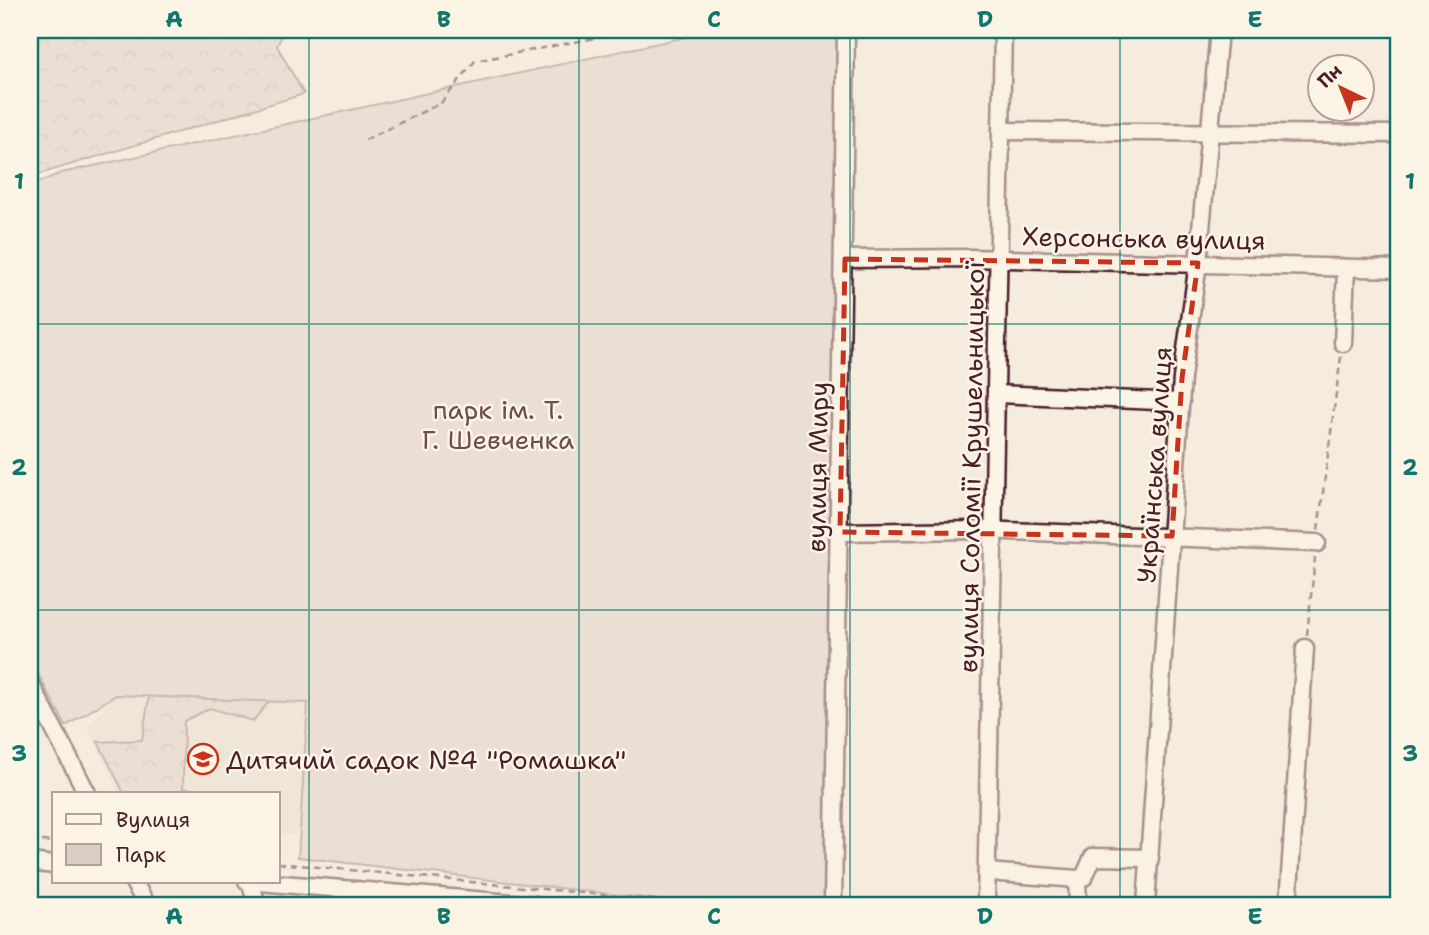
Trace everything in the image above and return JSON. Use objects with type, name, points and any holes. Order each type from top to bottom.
[{"type":"street","name":"вулиця Миру","points":[[833,905],[845,259],[846,30]]},
{"type":"street","name":"вулиця Соломії Крушельницької","points":[[986,905],[1003,30]]},
{"type":"street","name":"Українська вулиця","points":[[1146,905],[1181,402],[1198,263],[1219,30]]},
{"type":"street","points":[[1001,131],[1399,134]]},
{"type":"street","name":"Херсонська вулиця","points":[[845,259],[999,259],[1399,269]]},
{"type":"street","points":[[1343,343],[1346,268]]},
{"type":"street","points":[[997,394],[1181,402]]},
{"type":"street","points":[[840,532],[1172,536],[1317,543]]},
{"type":"street","points":[[1288,905],[1306,648]]},
{"type":"street","points":[[30,683],[86,792]]},
{"type":"street","points":[[987,872],[1077,879],[1084,877],[1093,857],[1150,858]]},
{"type":"street","points":[[30,862],[52,865]]},
{"type":"street","points":[[1077,879],[1078,905]]},
{"type":"street","points":[[135,883],[147,905]]},
{"type":"street","points":[[249,883],[257,905]]},
{"type":"street","points":[[271,883],[529,905]]},
{"type":"path","points":[[365,140],[441,103],[475,61],[637,30]]},
{"type":"path","points":[[1306,648],[1327,441],[1343,343]]},
{"type":"path","points":[[30,839],[52,842]]},
{"type":"path","points":[[280,863],[706,905]]},
{"type":"highlighted area","points":[[845,259],[1198,263],[1182,378],[1172,536],[840,532]]},
{"type":"shaded area","name":"Дитячий садок №4 \"Ромашка\"","points":[[116,695],[308,702],[297,835],[280,834],[280,792],[119,792],[87,726]]},
{"type":"green space","points":[[30,30],[284,30],[277,46],[304,94],[30,177]]},
{"type":"green space","name":"парк ім. Т. Г. Шевченка","points":[[718,30],[841,30],[826,905],[702,905],[298,857],[308,703],[116,695],[66,726],[30,659],[30,186],[61,173]]},
{"type":"green space","points":[[152,678],[271,699],[253,721],[210,708],[184,721],[183,788],[207,792],[123,792],[98,742],[142,740]]},
{"type":"place","name":"Дитячий садок №4 \"Ромашка\"","points":[[203,759]]}]
